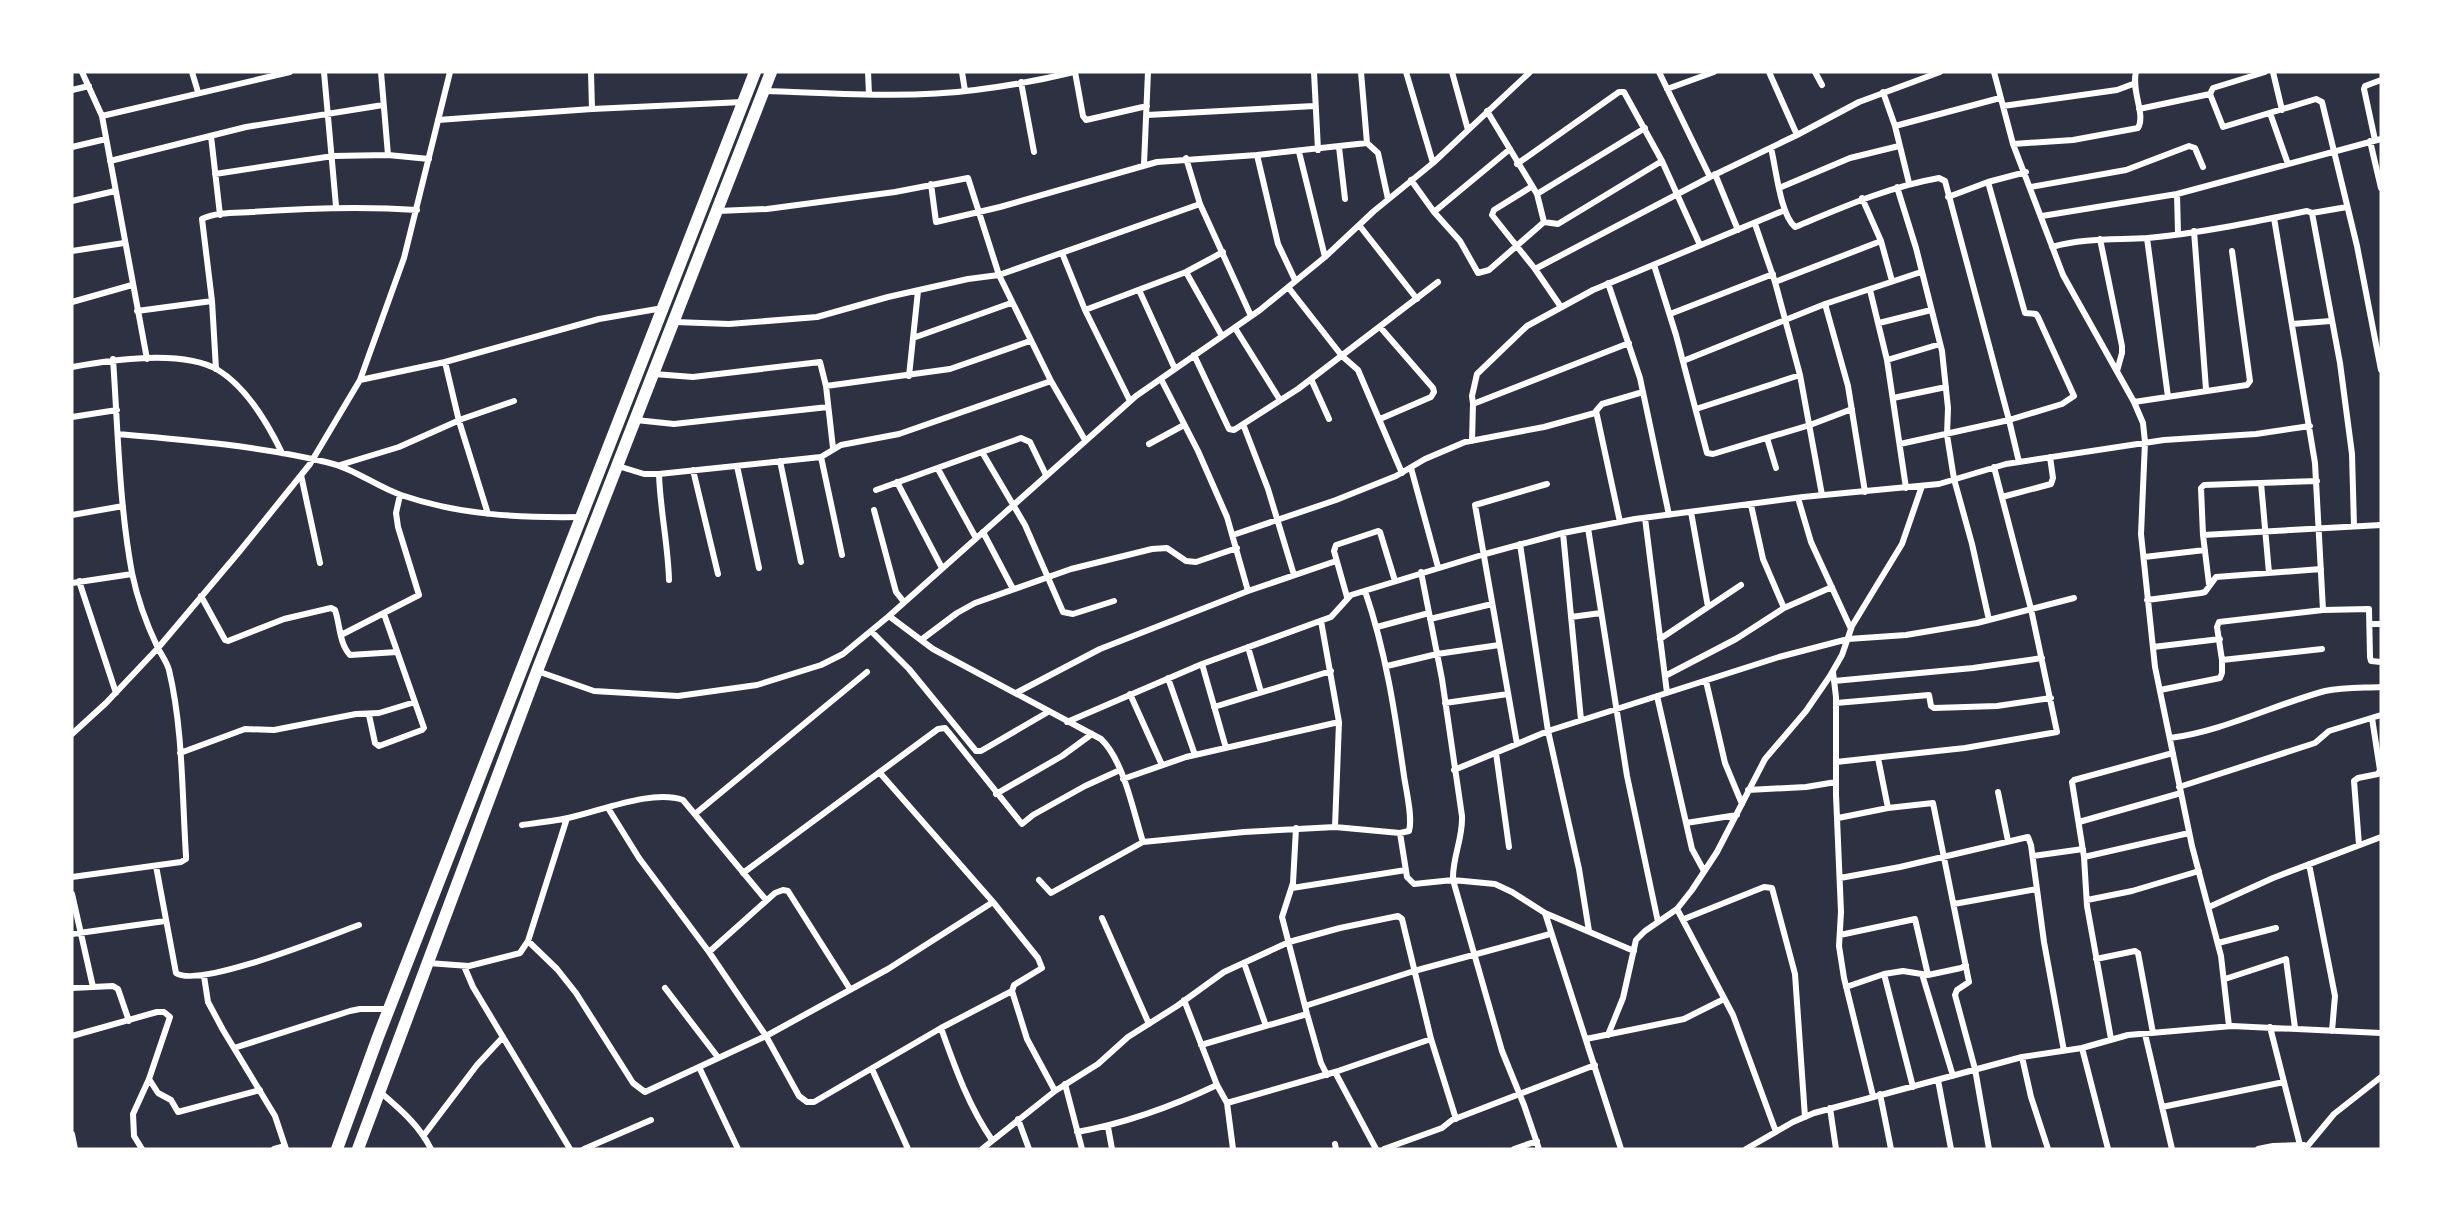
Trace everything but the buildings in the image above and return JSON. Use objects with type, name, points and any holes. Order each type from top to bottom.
[{"type":"main road","points":[[337,1149],[389,1009],[755,72]]},
{"type":"main road","points":[[358,1149],[537,671],[771,72]]},
{"type":"street","points":[[82,72],[102,116],[147,359]]},
{"type":"street","points":[[192,72],[198,92]]},
{"type":"street","points":[[102,116],[290,72]]},
{"type":"street","points":[[324,72],[336,206]]},
{"type":"street","points":[[381,72],[388,155]]},
{"type":"street","points":[[72,732],[116,693],[158,648],[301,475],[360,380],[394,290],[417,210],[450,72]]},
{"type":"street","points":[[591,72],[592,109]]},
{"type":"street","points":[[868,72],[869,94]]},
{"type":"street","points":[[962,72],[965,91]]},
{"type":"street","points":[[765,91],[869,94],[965,91],[1075,72],[1083,116],[1086,120],[1147,106]]},
{"type":"street","points":[[1144,164],[1148,72]]},
{"type":"street","points":[[1314,72],[1318,150]]},
{"type":"street","points":[[1360,72],[1367,143],[1378,153],[1388,199]]},
{"type":"street","points":[[1406,72],[1433,163]]},
{"type":"street","points":[[1452,72],[1468,130]]},
{"type":"street","points":[[537,671],[594,691],[662,697],[757,685],[829,662],[843,654],[889,616],[1130,401],[1251,316],[1325,257],[1388,199],[1433,163],[1530,72]]},
{"type":"street","points":[[1659,72],[1738,230]]},
{"type":"street","points":[[1667,89],[1714,72]]},
{"type":"street","points":[[1769,72],[1797,135]]},
{"type":"street","points":[[1815,72],[1822,85]]},
{"type":"street","points":[[1535,269],[1712,175],[1883,92],[1940,72]]},
{"type":"street","points":[[1994,72],[2013,144],[2026,172],[2063,275],[2134,402],[2143,423],[2145,442],[2141,522],[2153,647],[2189,833],[2218,943],[2225,978],[2229,1026]]},
{"type":"street","points":[[2013,144],[2073,140],[2138,128],[2141,121],[2133,84],[2136,72]]},
{"type":"street","points":[[2265,72],[2212,88],[2210,94],[2223,128],[2316,99],[2320,100],[2347,207],[2381,370]]},
{"type":"street","points":[[2273,72],[2282,110]]},
{"type":"street","points":[[2381,81],[2365,86],[2364,89],[2375,140],[2381,188]]},
{"type":"street","points":[[1021,82],[1034,152]]},
{"type":"street","points":[[2003,106],[2117,90],[2133,84]]},
{"type":"street","points":[[72,90],[89,86]]},
{"type":"street","points":[[1517,164],[1619,92],[1624,92],[1662,161],[1700,245]]},
{"type":"street","points":[[1883,92],[1895,126],[1909,183]]},
{"type":"street","points":[[2139,109],[2210,94]]},
{"type":"street","points":[[1895,126],[2000,98]]},
{"type":"street","points":[[438,120],[592,109],[744,102]]},
{"type":"street","points":[[110,161],[211,136],[327,113],[383,105]]},
{"type":"street","points":[[1146,115],[1314,106]]},
{"type":"street","points":[[1487,111],[1537,194],[1544,222]]},
{"type":"street","points":[[2270,113],[2288,164]]},
{"type":"street","points":[[1537,194],[1645,128]]},
{"type":"street","points":[[211,136],[220,215]]},
{"type":"street","points":[[72,147],[106,139]]},
{"type":"street","points":[[2042,216],[2177,194],[2375,140]]},
{"type":"street","points":[[931,184],[936,222],[980,212],[1144,164],[1186,158],[1299,152],[1367,143]]},
{"type":"street","points":[[1779,188],[1850,158],[1899,146]]},
{"type":"street","points":[[2031,187],[2126,170],[2189,146],[2195,148],[2203,167]]},
{"type":"street","points":[[1339,147],[1346,199]]},
{"type":"street","points":[[1770,148],[1785,210],[1795,227],[1862,198],[1909,183],[1942,179],[1948,187],[1948,198],[2019,462]]},
{"type":"street","points":[[1434,212],[1510,149]]},
{"type":"street","points":[[1299,152],[1325,257]]},
{"type":"street","points":[[215,174],[333,156],[388,155],[429,159]]},
{"type":"street","points":[[1257,155],[1278,244],[1296,280]]},
{"type":"street","points":[[1186,158],[1200,204],[1251,316]]},
{"type":"street","points":[[1544,222],[1558,224],[1662,161]]},
{"type":"street","points":[[1948,198],[1988,182],[2026,172]]},
{"type":"street","points":[[718,211],[767,209],[895,192],[968,178],[999,275],[1011,303],[1051,381],[1085,440]]},
{"type":"street","points":[[1411,180],[1434,212],[1460,241],[1478,273],[1489,270],[1544,222]]},
{"type":"street","points":[[1900,444],[2009,420],[2062,404],[2074,396],[2038,317],[2036,314],[2025,313],[1988,182]]},
{"type":"street","points":[[1531,187],[1493,212],[1492,215],[1535,269],[1561,307]]},
{"type":"street","points":[[1897,187],[1940,344],[1948,408],[1947,435],[1954,479],[1972,544],[1989,620]]},
{"type":"street","points":[[72,201],[116,190]]},
{"type":"street","points":[[2177,194],[2178,233]]},
{"type":"street","points":[[1862,198],[1881,241],[1892,280]]},
{"type":"street","points":[[675,322],[729,324],[817,317],[968,279],[999,275],[1200,204]]},
{"type":"street","points":[[216,369],[212,301],[202,222],[205,217],[336,206],[417,210]]},
{"type":"street","points":[[2052,247],[2100,239],[2147,238],[2307,211],[2312,213],[2347,207]]},
{"type":"street","points":[[1472,441],[1473,389],[1477,374],[1527,326],[1608,284],[1785,210]]},
{"type":"street","points":[[2312,213],[2340,363],[2352,454],[2354,526]]},
{"type":"street","points":[[2274,218],[2310,426],[2317,481],[2323,610]]},
{"type":"street","points":[[1755,224],[1787,321],[1800,375],[1822,495]]},
{"type":"street","points":[[1359,225],[1417,299]]},
{"type":"street","points":[[2194,231],[2206,389]]},
{"type":"street","points":[[2147,238],[2168,397]]},
{"type":"street","points":[[2100,239],[2122,346],[2116,371]]},
{"type":"street","points":[[1775,282],[1881,241]]},
{"type":"street","points":[[72,251],[124,243]]},
{"type":"street","points":[[2134,402],[2206,389],[2247,385],[2250,381],[2232,251]]},
{"type":"street","points":[[1085,310],[1186,272],[1223,252]]},
{"type":"street","points":[[1062,253],[1085,310],[1130,401]]},
{"type":"street","points":[[1654,265],[1670,314],[1707,453],[1810,425],[1852,409]]},
{"type":"street","points":[[1186,272],[1222,336]]},
{"type":"street","points":[[1683,361],[1826,304],[1921,272]]},
{"type":"street","points":[[1670,314],[1773,274]]},
{"type":"street","points":[[1194,356],[1229,429],[1234,430],[1311,379],[1438,282]]},
{"type":"street","points":[[1608,284],[1643,392],[1669,515]]},
{"type":"street","points":[[72,302],[132,285]]},
{"type":"street","points":[[1288,286],[1342,356],[1358,370],[1402,473]]},
{"type":"street","points":[[1139,290],[1175,369]]},
{"type":"street","points":[[1870,290],[1887,360],[1906,488]]},
{"type":"street","points":[[909,376],[918,291]]},
{"type":"street","points":[[137,311],[212,301]]},
{"type":"street","points":[[913,338],[1011,303]]},
{"type":"street","points":[[1826,304],[1845,375],[1865,492]]},
{"type":"street","points":[[360,380],[445,362],[599,320],[664,308]]},
{"type":"street","points":[[1879,323],[1931,310]]},
{"type":"street","points":[[2292,324],[2331,321]]},
{"type":"street","points":[[1380,327],[1434,392],[1431,397],[1380,419]]},
{"type":"street","points":[[1234,328],[1280,400]]},
{"type":"street","points":[[826,386],[909,376],[962,366],[1030,341]]},
{"type":"street","points":[[1473,404],[1629,343]]},
{"type":"street","points":[[1887,360],[1940,344]]},
{"type":"street","points":[[72,367],[113,359],[147,359],[190,362],[216,369],[242,392],[275,439],[282,453]]},
{"type":"street","points":[[72,877],[156,866],[186,859],[180,753],[172,684],[165,658],[158,648],[144,614],[132,574],[123,506],[113,359]]},
{"type":"street","points":[[445,362],[459,421],[488,514]]},
{"type":"street","points":[[654,374],[693,377],[819,362],[826,386],[833,448]]},
{"type":"street","points":[[1696,409],[1800,375]]},
{"type":"street","points":[[1161,379],[1227,517],[1248,591]]},
{"type":"street","points":[[1311,379],[1329,418]]},
{"type":"street","points":[[618,466],[644,474],[659,474],[821,457],[833,448],[899,434],[1051,381]]},
{"type":"street","points":[[1893,398],[1946,387]]},
{"type":"street","points":[[1620,522],[1595,413],[1596,408],[1602,404],[1643,392]]},
{"type":"street","points":[[340,465],[399,447],[459,421],[514,401]]},
{"type":"street","points":[[636,420],[674,424],[828,406]]},
{"type":"street","points":[[72,417],[117,410]]},
{"type":"street","points":[[1233,535],[1336,500],[1402,473],[1425,459],[1472,441],[1544,427],[1595,413]]},
{"type":"street","points":[[1149,444],[1184,424]]},
{"type":"street","points":[[1243,424],[1268,489],[1294,575]]},
{"type":"street","points":[[1068,722],[1202,664],[1331,617],[1347,597],[1421,572],[1563,533],[1645,518],[1798,498],[1939,484],[1994,467],[2145,442],[2256,434],[2310,426]]},
{"type":"street","points":[[118,434],[187,440],[282,453],[340,465],[400,495],[441,508],[488,514],[582,518]]},
{"type":"street","points":[[876,490],[1021,438],[1026,439],[1046,475]]},
{"type":"street","points":[[1767,438],[1776,468]]},
{"type":"street","points":[[982,452],[1025,525],[1063,612],[1067,614],[1114,601]]},
{"type":"street","points":[[821,457],[842,555]]},
{"type":"street","points":[[2002,497],[2051,484],[2054,478],[2050,458]]},
{"type":"street","points":[[780,462],[801,562]]},
{"type":"street","points":[[737,466],[759,568]]},
{"type":"street","points":[[1836,762],[1965,748],[2058,732],[2031,609],[1994,467]]},
{"type":"street","points":[[1411,468],[1438,567]]},
{"type":"street","points":[[938,469],[976,537]]},
{"type":"street","points":[[693,470],[718,574]]},
{"type":"street","points":[[659,474],[668,549],[669,580]]},
{"type":"street","points":[[301,475],[320,563]]},
{"type":"street","points":[[2209,584],[2203,535],[2201,488],[2204,485],[2317,481]]},
{"type":"street","points":[[897,482],[942,568]]},
{"type":"street","points":[[2261,483],[2269,573]]},
{"type":"street","points":[[1517,744],[1485,554],[1474,507],[1476,503],[1547,484]]},
{"type":"street","points":[[1608,1035],[1623,998],[1636,940],[1677,909],[1704,872],[1769,753],[1806,711],[1833,671],[1851,629],[1902,544],[1922,486]]},
{"type":"street","points":[[341,635],[419,595],[398,527],[396,513],[400,495]]},
{"type":"street","points":[[1798,498],[1811,542],[1851,629]]},
{"type":"street","points":[[1751,505],[1763,559],[1784,608]]},
{"type":"street","points":[[72,515],[123,506]]},
{"type":"street","points":[[874,510],[896,592],[904,602]]},
{"type":"street","points":[[1692,513],[1708,607]]},
{"type":"street","points":[[1645,518],[1667,693]]},
{"type":"street","points":[[2203,535],[2381,525]]},
{"type":"street","points":[[1588,528],[1627,776],[1658,922]]},
{"type":"street","points":[[983,531],[1013,589]]},
{"type":"street","points":[[1347,597],[1336,561],[1334,551],[1336,545],[1378,531],[1382,536],[1395,581]]},
{"type":"street","points":[[1563,533],[1581,720]]},
{"type":"street","points":[[1520,544],[1548,731],[1579,869],[1588,931]]},
{"type":"street","points":[[921,640],[957,613],[975,603],[1071,569],[1152,549],[1167,548],[1186,561],[1196,562],[1237,548]]},
{"type":"street","points":[[2144,557],[2205,550]]},
{"type":"street","points":[[1016,693],[1100,649],[1248,591],[1336,561]]},
{"type":"street","points":[[2147,600],[2205,592],[2216,577],[2321,569]]},
{"type":"street","points":[[1421,572],[1445,703],[1463,831],[1452,870],[1453,880],[1502,1052],[1539,1149]]},
{"type":"street","points":[[116,693],[75,582],[132,574]]},
{"type":"street","points":[[1660,639],[1741,585]]},
{"type":"street","points":[[1665,676],[1736,639],[1784,608],[1832,587]]},
{"type":"street","points":[[1039,880],[1050,893],[1143,842],[1296,828],[1335,827],[1400,833],[1409,831],[1411,828],[1387,666],[1365,591]]},
{"type":"street","points":[[201,596],[225,640],[228,641],[284,619],[331,608],[337,614],[346,651],[354,656],[397,652]]},
{"type":"street","points":[[1454,770],[1548,731],[1581,720],[1848,639],[1906,635],[1989,620],[2074,598]]},
{"type":"street","points":[[1377,627],[1492,604]]},
{"type":"street","points":[[2160,690],[2220,678],[2222,660],[2217,627],[2219,622],[2323,610],[2369,609],[2370,657],[2371,661],[2381,662]]},
{"type":"street","points":[[1571,617],[1601,613]]},
{"type":"street","points":[[369,714],[375,743],[379,746],[422,730],[424,725],[384,614]]},
{"type":"street","points":[[889,616],[921,640],[1104,742],[1120,770],[1143,842]]},
{"type":"street","points":[[1321,621],[1339,722],[1335,827]]},
{"type":"street","points":[[2371,624],[2381,624]]},
{"type":"street","points":[[871,631],[909,669],[976,751],[981,751],[1048,712]]},
{"type":"street","points":[[2153,647],[2220,639]]},
{"type":"street","points":[[1387,666],[1437,654],[1499,645]]},
{"type":"street","points":[[1248,647],[1261,692]]},
{"type":"street","points":[[2222,660],[2322,649]]},
{"type":"street","points":[[1834,681],[1973,668],[2042,658]]},
{"type":"street","points":[[1202,664],[1226,748]]},
{"type":"street","points":[[1214,707],[1330,671]]},
{"type":"street","points":[[1833,671],[1836,703],[1840,936],[1846,987],[1873,1096]]},
{"type":"street","points":[[695,814],[867,672]]},
{"type":"street","points":[[1168,678],[1195,755]]},
{"type":"street","points":[[1706,681],[1725,763],[1742,804]]},
{"type":"street","points":[[2170,738],[2230,724],[2326,691],[2381,687]]},
{"type":"street","points":[[1130,694],[1162,765]]},
{"type":"street","points":[[1445,703],[1508,694]]},
{"type":"street","points":[[1836,703],[1929,695],[1931,706],[1934,708],[1985,707],[2051,698]]},
{"type":"street","points":[[1657,696],[1692,849],[1704,872]]},
{"type":"street","points":[[180,753],[245,729],[274,730],[356,714],[369,714],[415,702]]},
{"type":"street","points":[[2079,822],[2315,743],[2329,731],[2381,715]]},
{"type":"street","points":[[2359,845],[2354,782],[2358,778],[2378,774],[2380,770],[2372,718]]},
{"type":"street","points":[[1123,778],[1195,755],[1339,722]]},
{"type":"street","points":[[743,873],[938,729],[945,729],[1020,823],[1024,824],[1028,818],[1120,770]]},
{"type":"street","points":[[996,794],[1062,756],[1092,734]]},
{"type":"street","points":[[1496,753],[1509,847]]},
{"type":"street","points":[[2110,1039],[2087,900],[2083,849],[2072,786],[2074,780],[2173,753]]},
{"type":"street","points":[[1878,758],[1888,808]]},
{"type":"street","points":[[880,773],[1034,951],[1042,968],[1014,985],[1012,991],[1027,1039],[1055,1091]]},
{"type":"street","points":[[1748,790],[1806,787],[1836,782]]},
{"type":"street","points":[[1998,792],[2008,841]]},
{"type":"street","points":[[522,825],[567,818],[651,798],[673,797],[683,800],[766,900]]},
{"type":"street","points":[[1838,818],[1932,802],[1969,982],[1957,990],[1955,995],[1975,1069],[1989,1149]]},
{"type":"street","points":[[608,808],[639,858],[709,952],[766,1036],[800,1096],[807,1102],[814,1102],[941,1028],[1012,991]]},
{"type":"street","points":[[1686,823],[1737,815]]},
{"type":"street","points":[[428,963],[464,966],[520,953],[528,941],[567,818]]},
{"type":"street","points":[[1296,828],[1292,888],[1282,917],[1307,1014],[1321,1063],[1327,1075]]},
{"type":"street","points":[[1400,833],[1409,882],[1414,884],[1453,880],[1495,884],[1545,913],[1634,951]]},
{"type":"street","points":[[2084,857],[2189,833]]},
{"type":"street","points":[[1840,878],[2028,837],[2064,1051]]},
{"type":"street","points":[[2209,907],[2309,864],[2381,837]]},
{"type":"street","points":[[2032,856],[2083,849]]},
{"type":"street","points":[[2309,864],[2335,996],[2332,1030]]},
{"type":"street","points":[[156,866],[176,973],[181,976],[204,976],[285,952],[359,925]]},
{"type":"street","points":[[1292,888],[1406,870]]},
{"type":"street","points":[[2087,900],[2138,889],[2199,871]]},
{"type":"street","points":[[1684,919],[1764,887],[1772,888],[1795,974],[1805,1117]]},
{"type":"street","points":[[1954,904],[2037,890]]},
{"type":"street","points":[[709,952],[775,893],[788,891],[850,989]]},
{"type":"street","points":[[72,894],[93,987]]},
{"type":"street","points":[[528,941],[557,969],[576,993],[633,1083],[645,1092],[717,1056],[766,1036],[888,969],[993,902]]},
{"type":"street","points":[[1677,909],[1733,1015],[1776,1132]]},
{"type":"street","points":[[1545,913],[1621,1149]]},
{"type":"street","points":[[982,1149],[1055,1091],[1098,1064],[1128,1037],[1206,983],[1288,942],[1398,916],[1402,919],[1431,1039],[1456,1119]]},
{"type":"street","points":[[1101,918],[1149,1024]]},
{"type":"street","points":[[1840,936],[1915,919],[1925,975],[1953,1076]]},
{"type":"street","points":[[72,934],[165,921]]},
{"type":"street","points":[[2218,943],[2276,928]]},
{"type":"street","points":[[1305,1006],[1414,971],[1550,934]]},
{"type":"street","points":[[2096,959],[2135,951],[2138,953],[2153,1033]]},
{"type":"street","points":[[2225,978],[2286,959],[2295,1028]]},
{"type":"street","points":[[1245,963],[1266,1026]]},
{"type":"street","points":[[1846,987],[1884,974],[1903,971],[1925,975],[1966,965]]},
{"type":"street","points":[[464,966],[473,987],[570,1149]]},
{"type":"street","points":[[1884,974],[1912,1087]]},
{"type":"street","points":[[204,976],[208,1002],[275,1116],[286,1148],[274,1149]]},
{"type":"street","points":[[72,988],[113,986],[118,989],[129,1021]]},
{"type":"street","points":[[665,988],[717,1056]]},
{"type":"street","points":[[1586,1039],[1684,1019],[1724,999]]},
{"type":"street","points":[[1184,1000],[1217,1085],[1227,1103],[1233,1149]]},
{"type":"street","points":[[234,1048],[350,1011],[389,1009]]},
{"type":"street","points":[[72,1036],[157,1012],[164,1012],[170,1017],[149,1079],[133,1114],[134,1136],[142,1149]]},
{"type":"street","points":[[1202,1045],[1307,1014]]},
{"type":"street","points":[[1746,1149],[1754,1147],[1805,1117],[1830,1108],[2022,1056],[2082,1048],[2110,1039],[2229,1026],[2381,1033]]},
{"type":"street","points":[[2270,1027],[2304,1147]]},
{"type":"street","points":[[941,1028],[965,1094],[976,1117],[992,1140]]},
{"type":"street","points":[[2145,1034],[2172,1149]]},
{"type":"street","points":[[424,1135],[466,1078],[503,1037]]},
{"type":"street","points":[[1227,1103],[1327,1075],[1431,1039]]},
{"type":"street","points":[[2082,1048],[2108,1149]]},
{"type":"street","points":[[2022,1056],[2031,1097],[2048,1149]]},
{"type":"street","points":[[1384,1149],[1442,1128],[1456,1119],[1595,1065]]},
{"type":"street","points":[[699,1067],[738,1149]]},
{"type":"street","points":[[872,1069],[908,1149]]},
{"type":"street","points":[[1335,1072],[1376,1149]]},
{"type":"street","points":[[2258,1149],[2273,1146],[2304,1147],[2334,1114],[2381,1077]]},
{"type":"street","points":[[149,1079],[158,1093],[171,1100],[178,1112],[260,1090]]},
{"type":"street","points":[[1938,1080],[1951,1149]]},
{"type":"street","points":[[2162,1107],[2284,1082]]},
{"type":"street","points":[[1065,1084],[1082,1149]]},
{"type":"street","points":[[1077,1132],[1108,1127],[1170,1107],[1217,1085]]},
{"type":"street","points":[[380,1092],[408,1117],[424,1135],[431,1149]]},
{"type":"street","points":[[1880,1094],[1891,1149]]},
{"type":"street","points":[[1830,1108],[1836,1149]]},
{"type":"street","points":[[1018,1119],[1029,1149]]},
{"type":"street","points":[[584,1149],[651,1120]]},
{"type":"street","points":[[1108,1127],[1112,1149]]},
{"type":"street","points":[[72,1134],[75,1149]]},
{"type":"street","points":[[1514,1149],[1537,1141]]}]
